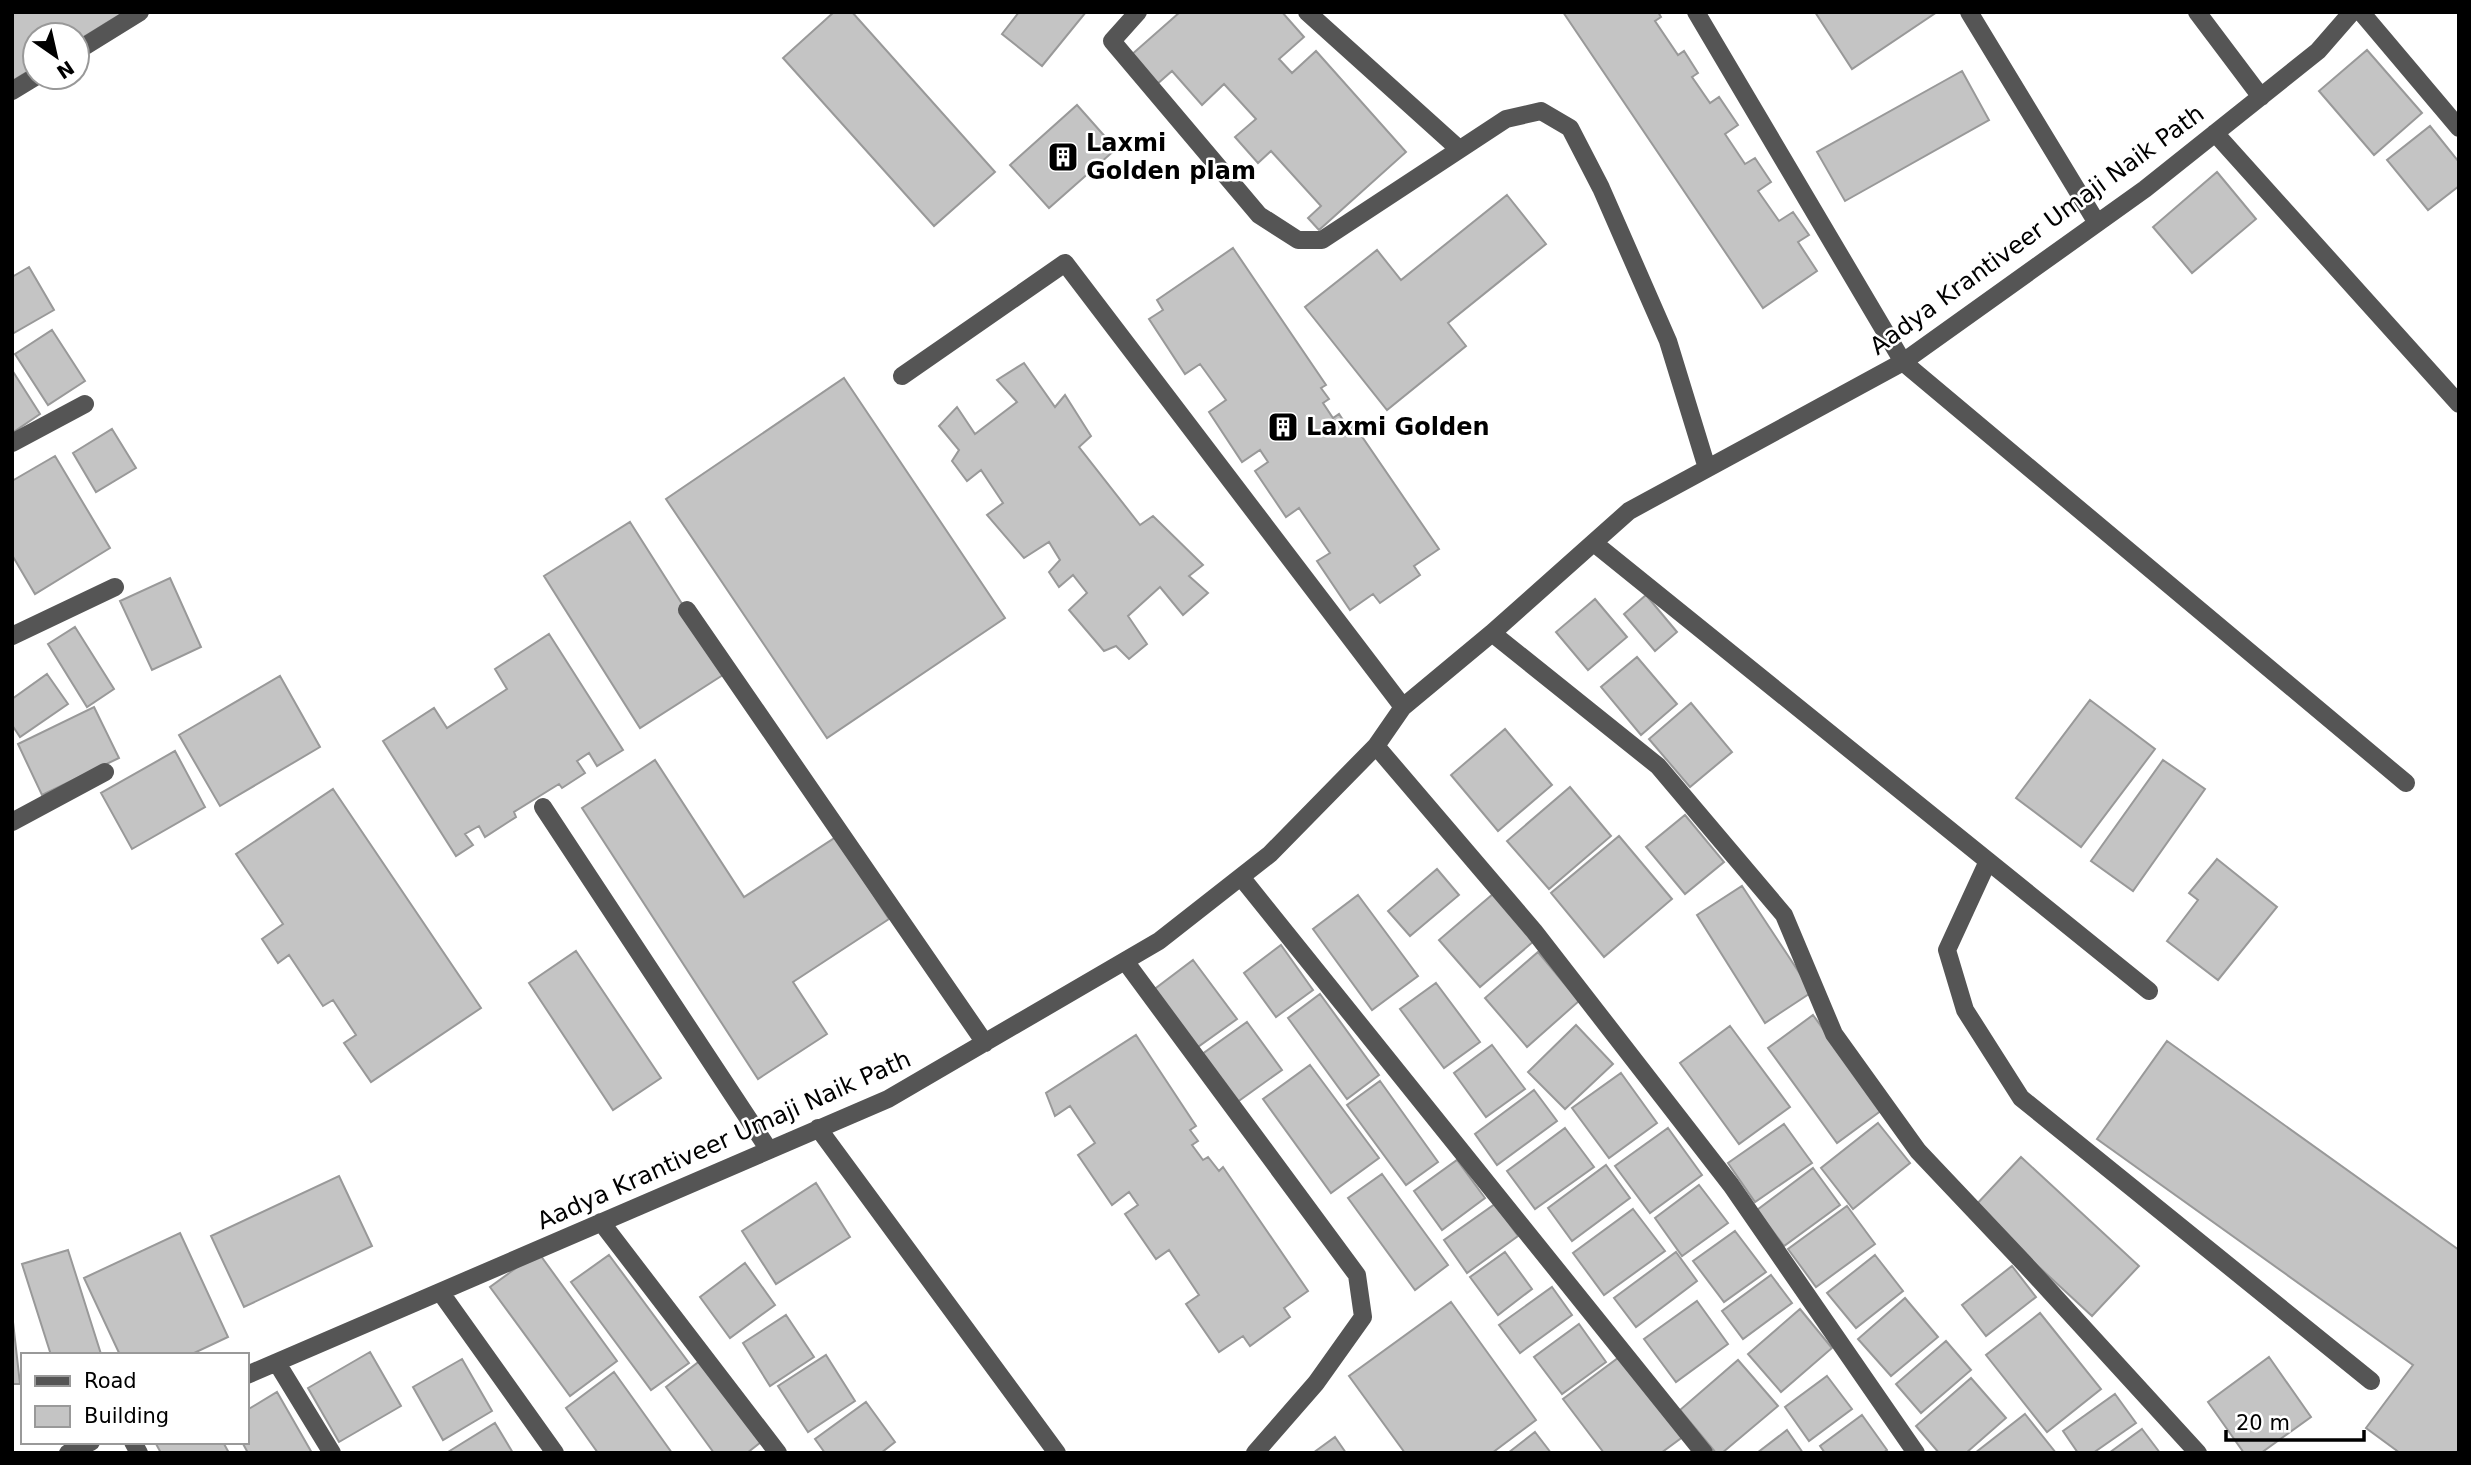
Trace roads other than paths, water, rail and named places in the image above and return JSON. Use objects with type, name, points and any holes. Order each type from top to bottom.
[{"type":"street","points":[[91,42],[140,12]]},
{"type":"street","points":[[1138,12],[1112,41],[1259,215],[1298,240],[1322,240],[1506,119],[1541,111],[1570,128],[1601,188],[1668,341],[1707,468]]},
{"type":"street","points":[[1307,12],[1459,149]]},
{"type":"street","points":[[1696,12],[1903,362],[2406,783]]},
{"type":"street","points":[[1969,12],[2097,223]]},
{"type":"street","points":[[2197,12],[2261,97]]},
{"type":"street","name":"Aadya Krantiveer Umaji Naik Path","points":[[248,1376],[888,1099],[1159,941],[1270,855],[1376,746],[1403,707],[1492,634],[1629,511],[1903,362],[2097,223],[2215,133],[2318,51],[2352,12]]},
{"type":"street","points":[[2361,12],[2459,128]]},
{"type":"street","points":[[2215,133],[2459,404]]},
{"type":"street","points":[[902,376],[1065,263],[1403,707]]},
{"type":"street","points":[[12,443],[85,404]]},
{"type":"street","points":[[1594,543],[2149,991]]},
{"type":"street","points":[[12,636],[115,587]]},
{"type":"street","points":[[687,610],[985,1042]]},
{"type":"street","points":[[1492,634],[1658,766],[1784,915],[1834,1034],[1918,1151],[2198,1453]]},
{"type":"street","points":[[1376,746],[1534,931],[1731,1185],[1916,1453]]},
{"type":"street","points":[[12,822],[105,772]]},
{"type":"street","points":[[543,807],[769,1150]]},
{"type":"street","points":[[1988,860],[1947,950],[1965,1010],[2021,1098],[2371,1381]]},
{"type":"street","points":[[1241,877],[1704,1453]]},
{"type":"street","points":[[1125,961],[1357,1275],[1363,1317],[1316,1383],[1255,1453]]},
{"type":"street","points":[[818,1128],[1057,1453]]},
{"type":"street","points":[[601,1222],[778,1453]]},
{"type":"street","points":[[441,1293],[555,1453]]},
{"type":"street","points":[[277,1363],[332,1453]]},
{"type":"street","points":[[68,1453],[87,1444]]},
{"type":"place","name":"Laxmi Golden plam","points":[[1063,157]]},
{"type":"place","name":"Laxmi Golden","points":[[1283,427]]}]
